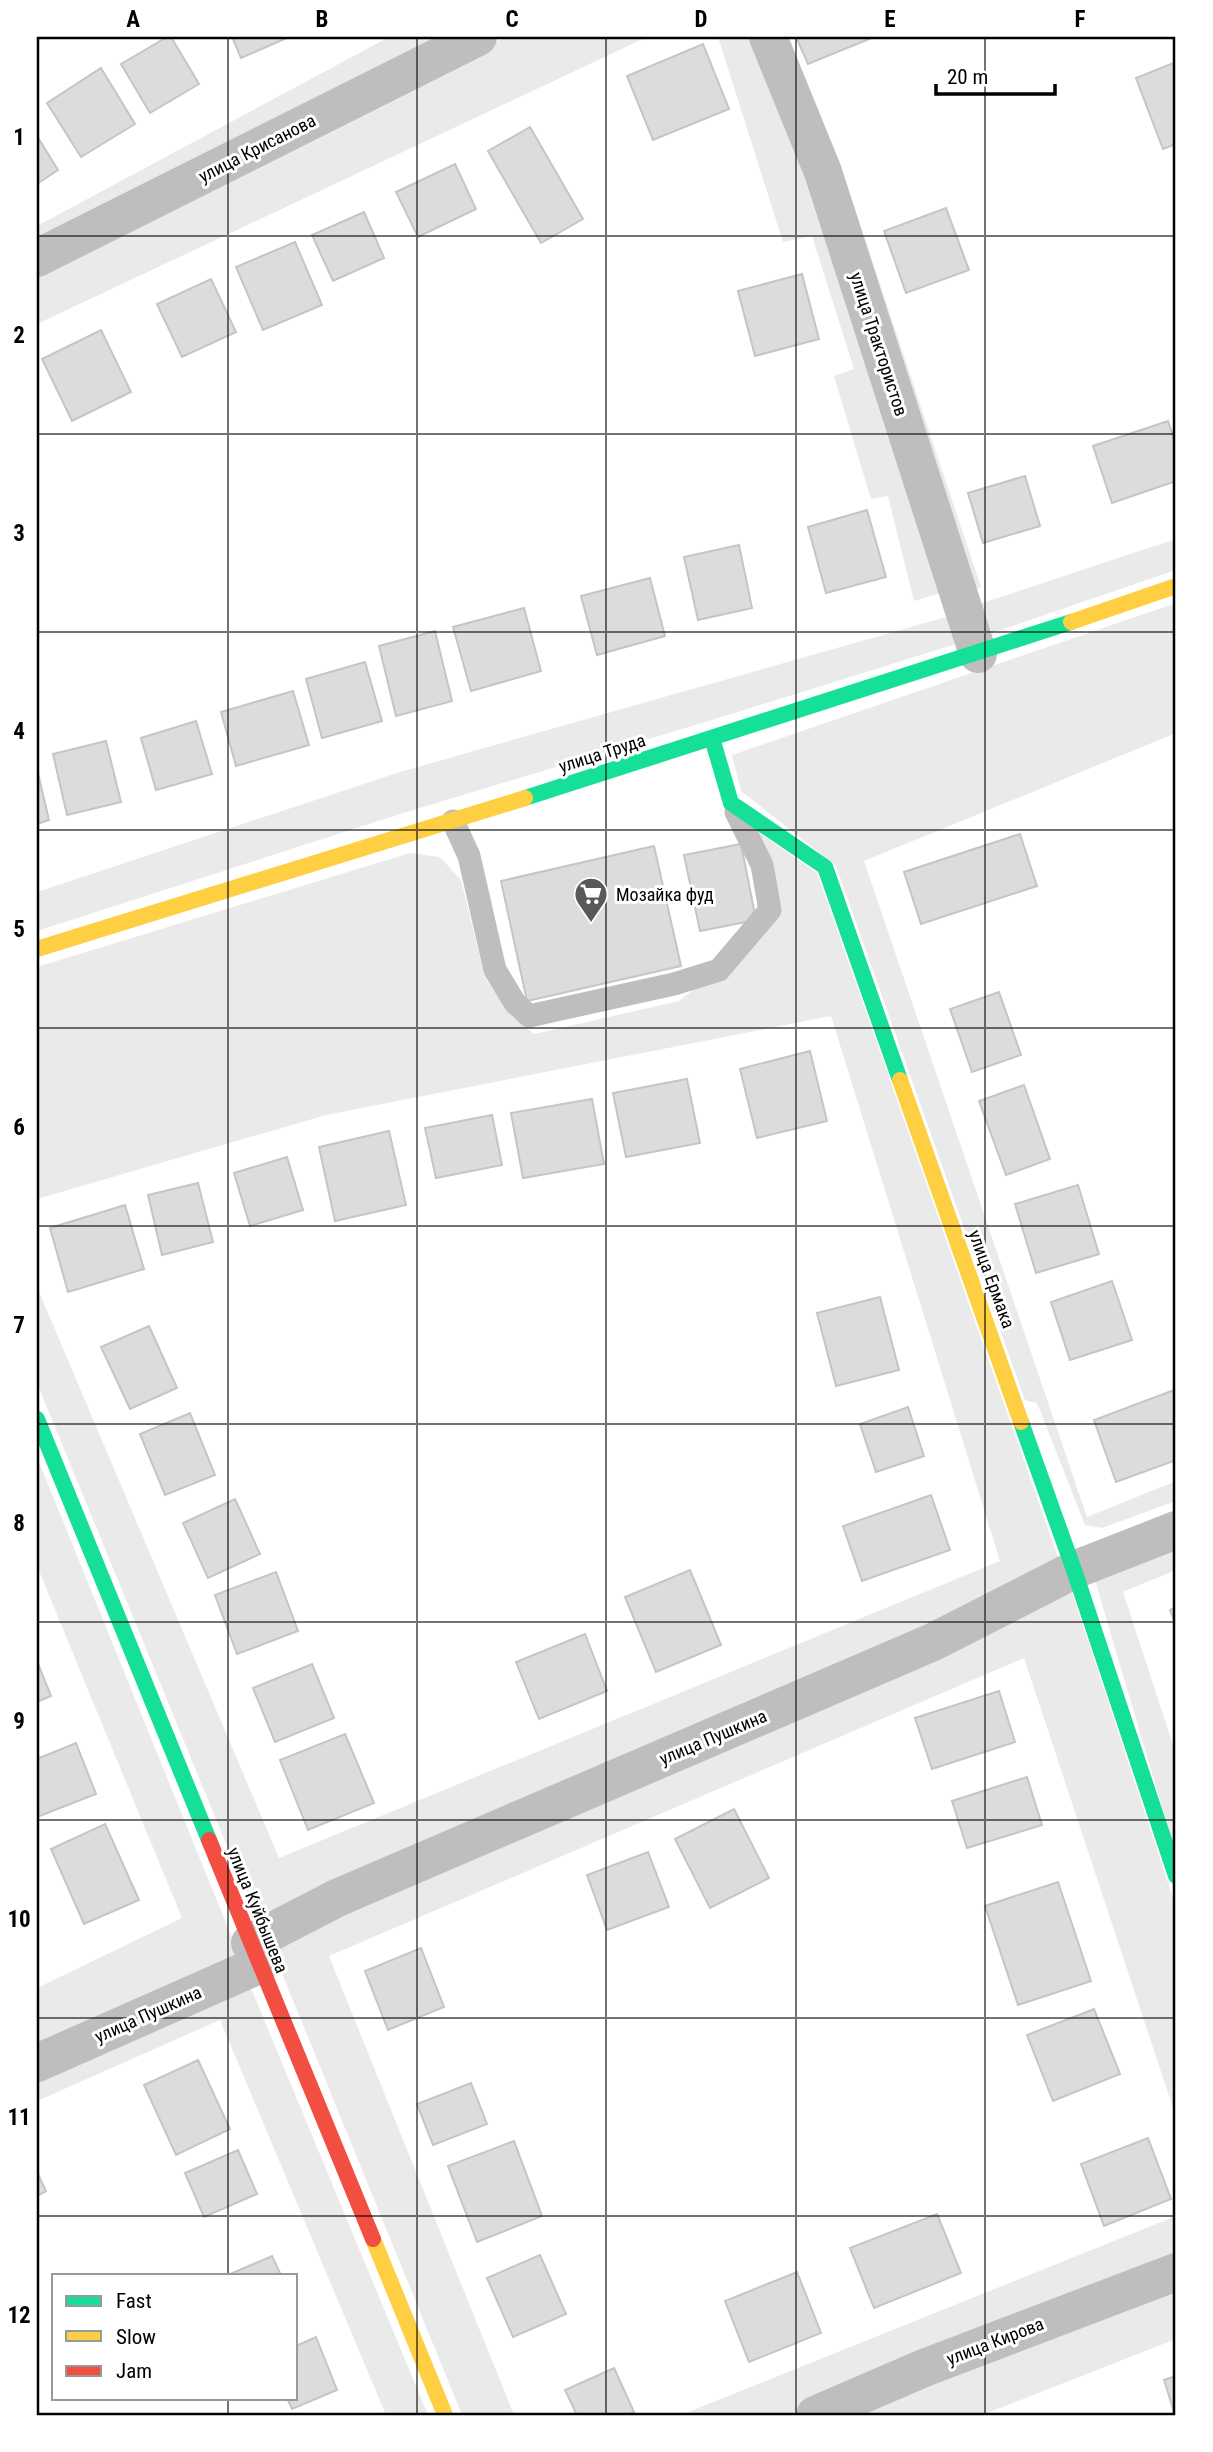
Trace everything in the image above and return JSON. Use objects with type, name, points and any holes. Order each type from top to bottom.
[{"type":"street","name":"улица Крисанова","points":[[37,258],[478,37]]},
{"type":"street","name":"улица Трактористов","points":[[768,37],[823,172],[978,654]]},
{"type":"street","name":"улица Труда","points":[[37,949],[453,821],[978,654],[1176,586]]},
{"type":"street","points":[[712,738],[731,803]]},
{"type":"street","name":"улица Ермака","points":[[731,803],[825,867],[1074,1570],[1176,1876]]},
{"type":"street","name":"улица Куйбышева","points":[[37,1419],[445,2415]]},
{"type":"street","name":"улица Пушкина","points":[[37,2063],[255,1954],[337,1898],[933,1643],[1074,1570],[1176,1530]]},
{"type":"street","name":"улица Кирова","points":[[815,2415],[924,2368],[1176,2272]]},
{"type":"lane","points":[[453,821],[469,856],[495,970],[515,1003],[529,1016],[674,984],[719,970],[771,910],[762,865],[731,803]]},
{"type":"shaded area","points":[[389,37],[442,37],[37,240],[37,226]]},
{"type":"shaded area","points":[[506,37],[647,37],[37,324],[37,271]]},
{"type":"shaded area","points":[[718,37],[756,37],[816,182],[947,591],[914,601],[888,496],[871,499],[834,376],[854,369],[812,236],[783,242]]},
{"type":"shaded area","points":[[785,37],[856,212],[981,587],[969,592]]},
{"type":"shaded area","points":[[1176,539],[1176,570],[992,633],[976,605]]},
{"type":"shaded area","points":[[1176,603],[1176,733],[864,861],[1087,1517],[1176,1481],[1176,1501],[1102,1528],[1085,1525],[1037,1403],[1025,1400],[836,866],[741,791],[732,755]]},
{"type":"shaded area","points":[[953,615],[956,644],[400,814],[37,931],[37,892],[400,772]]},
{"type":"shaded area","points":[[752,828],[817,873],[1058,1557],[1050,1572],[259,1924],[37,1383],[37,1287],[279,1858],[1000,1561],[831,1016],[326,1115],[37,1199],[37,967],[410,853],[440,857],[461,880],[485,978],[512,1017],[534,1034],[679,1001],[719,970],[756,920],[758,890]]},
{"type":"shaded area","points":[[37,1457],[239,1955],[37,2055],[37,1988],[182,1918],[37,1566]]},
{"type":"shaded area","points":[[1176,1541],[1176,1570],[1123,1592],[1176,1754],[1176,1854],[1093,1574]]},
{"type":"shaded area","points":[[1072,1593],[1176,1907],[1176,2117],[1024,1658],[329,1956],[514,2415],[462,2415],[270,1944]]},
{"type":"shaded area","points":[[251,1988],[428,2415],[386,2415],[220,2020],[37,2101],[37,2071]]},
{"type":"shaded area","points":[[1176,2216],[1176,2262],[920,2359],[787,2415],[681,2415]]},
{"type":"shaded area","points":[[1176,2282],[1176,2339],[982,2415],[843,2415]]},
{"type":"building","points":[[171,37],[199,84],[150,113],[121,64]]},
{"type":"building","points":[[232,37],[289,37],[241,58]]},
{"type":"building","points":[[796,37],[874,37],[808,64]]},
{"type":"building","points":[[703,44],[729,109],[653,140],[627,76]]},
{"type":"building","points":[[1176,62],[1176,144],[1163,149],[1136,78]]},
{"type":"building","points":[[101,68],[135,124],[81,157],[47,103]]},
{"type":"building","points":[[530,127],[583,219],[541,243],[488,151]]},
{"type":"building","points":[[37,136],[58,170],[37,184]]},
{"type":"building","points":[[455,164],[476,209],[418,237],[396,192]]},
{"type":"building","points":[[946,208],[969,270],[906,293],[884,231]]},
{"type":"building","points":[[364,212],[384,258],[333,281],[312,235]]},
{"type":"building","points":[[295,242],[322,305],[263,330],[236,267]]},
{"type":"building","points":[[802,274],[819,339],[755,356],[738,291]]},
{"type":"building","points":[[211,279],[236,332],[182,357],[157,304]]},
{"type":"building","points":[[101,330],[131,392],[72,421],[42,359]]},
{"type":"building","points":[[1168,421],[1176,445],[1176,481],[1112,503],[1093,446]]},
{"type":"building","points":[[1025,476],[1040,526],[983,543],[968,493]]},
{"type":"building","points":[[867,510],[886,577],[826,593],[808,527]]},
{"type":"building","points":[[739,545],[752,608],[698,620],[684,557]]},
{"type":"building","points":[[650,578],[665,636],[597,655],[581,596]]},
{"type":"building","points":[[524,608],[541,671],[471,691],[453,627]]},
{"type":"building","points":[[435,631],[452,701],[396,716],[379,646]]},
{"type":"building","points":[[365,662],[382,721],[322,738],[306,679]]},
{"type":"building","points":[[293,691],[309,745],[236,766],[221,712]]},
{"type":"building","points":[[196,721],[212,774],[156,790],[141,738]]},
{"type":"building","points":[[106,741],[121,802],[67,815],[53,754]]},
{"type":"building","points":[[37,769],[49,820],[37,824]]},
{"type":"building","points":[[1020,834],[1037,886],[921,924],[904,872]]},
{"type":"building","points":[[741,844],[756,920],[700,931],[684,855]]},
{"type":"building","points":[[654,846],[681,966],[527,1001],[501,881]]},
{"type":"building","points":[[999,992],[1021,1055],[972,1072],[950,1009]]},
{"type":"building","points":[[810,1051],[827,1121],[757,1138],[740,1069]]},
{"type":"building","points":[[687,1079],[700,1143],[626,1157],[613,1093]]},
{"type":"building","points":[[1024,1085],[1050,1159],[1006,1175],[979,1101]]},
{"type":"building","points":[[592,1099],[604,1164],[523,1178],[511,1113]]},
{"type":"building","points":[[492,1115],[502,1165],[436,1178],[425,1128]]},
{"type":"building","points":[[389,1131],[406,1205],[335,1221],[319,1147]]},
{"type":"building","points":[[287,1157],[303,1210],[250,1226],[234,1173]]},
{"type":"building","points":[[198,1183],[213,1242],[162,1255],[148,1195]]},
{"type":"building","points":[[1078,1185],[1099,1254],[1036,1273],[1015,1204]]},
{"type":"building","points":[[125,1205],[144,1269],[68,1292],[50,1228]]},
{"type":"building","points":[[1112,1281],[1132,1340],[1070,1360],[1051,1302]]},
{"type":"building","points":[[880,1297],[899,1370],[836,1386],[817,1313]]},
{"type":"building","points":[[149,1326],[177,1388],[130,1409],[101,1347]]},
{"type":"building","points":[[1174,1390],[1176,1460],[1116,1482],[1094,1420]]},
{"type":"building","points":[[908,1407],[924,1456],[876,1472],[860,1424]]},
{"type":"building","points":[[190,1413],[215,1475],[165,1495],[140,1434]]},
{"type":"building","points":[[931,1495],[950,1550],[862,1581],[843,1526]]},
{"type":"building","points":[[235,1499],[260,1554],[208,1578],[183,1523]]},
{"type":"building","points":[[690,1570],[721,1645],[656,1672],[625,1597]]},
{"type":"building","points":[[276,1572],[298,1631],[237,1654],[215,1595]]},
{"type":"building","points":[[1176,1607],[1176,1625],[1170,1610]]},
{"type":"building","points":[[585,1634],[607,1691],[539,1719],[516,1662]]},
{"type":"building","points":[[37,1661],[51,1696],[37,1702]]},
{"type":"building","points":[[312,1664],[334,1718],[275,1742],[253,1688]]},
{"type":"building","points":[[999,1691],[1015,1742],[932,1769],[915,1718]]},
{"type":"building","points":[[345,1734],[374,1803],[308,1830],[280,1760]]},
{"type":"building","points":[[76,1743],[96,1794],[37,1817],[37,1759]]},
{"type":"building","points":[[1027,1777],[1042,1825],[967,1848],[952,1801]]},
{"type":"building","points":[[734,1809],[769,1878],[710,1908],[675,1839]]},
{"type":"building","points":[[105,1824],[139,1900],[84,1924],[51,1849]]},
{"type":"building","points":[[648,1852],[669,1907],[607,1930],[587,1875]]},
{"type":"building","points":[[1058,1882],[1091,1981],[1018,2005],[985,1906]]},
{"type":"building","points":[[421,1948],[444,2007],[388,2030],[365,1971]]},
{"type":"building","points":[[1094,2009],[1120,2074],[1053,2101],[1027,2035]]},
{"type":"building","points":[[198,2060],[230,2129],[176,2155],[144,2085]]},
{"type":"building","points":[[471,2083],[487,2124],[433,2145],[417,2104]]},
{"type":"building","points":[[1148,2138],[1171,2199],[1104,2226],[1081,2164]]},
{"type":"building","points":[[514,2141],[542,2216],[477,2242],[448,2166]]},
{"type":"building","points":[[238,2150],[257,2194],[204,2217],[185,2173]]},
{"type":"building","points":[[37,2172],[46,2191],[37,2196]]},
{"type":"building","points":[[937,2214],[961,2273],[874,2308],[850,2248]]},
{"type":"building","points":[[540,2255],[566,2314],[513,2337],[487,2278]]},
{"type":"building","points":[[272,2256],[281,2274],[230,2274]]},
{"type":"building","points":[[797,2272],[821,2333],[749,2362],[725,2301]]},
{"type":"building","points":[[316,2337],[337,2390],[292,2409],[288,2400],[298,2400],[298,2345]]},
{"type":"building","points":[[614,2368],[634,2412],[625,2415],[577,2415],[565,2390]]},
{"type":"building","points":[[1176,2376],[1176,2415],[1175,2415],[1164,2380]]},
{"type":"traffic: fast","points":[[525,798],[1071,622]]},
{"type":"traffic: fast","points":[[712,738],[731,803],[825,867],[900,1080]]},
{"type":"traffic: fast","points":[[37,1419],[209,1840]]},
{"type":"traffic: fast","points":[[1021,1422],[1074,1570],[1176,1876]]},
{"type":"traffic: slow","points":[[1071,622],[1176,586]]},
{"type":"traffic: slow","points":[[37,949],[525,798]]},
{"type":"traffic: slow","points":[[900,1080],[1021,1422]]},
{"type":"traffic: slow","points":[[373,2239],[445,2415]]},
{"type":"traffic: jam","points":[[209,1840],[373,2239]]},
{"type":"place","name":"Мозайка фуд","points":[[591,924]]}]
